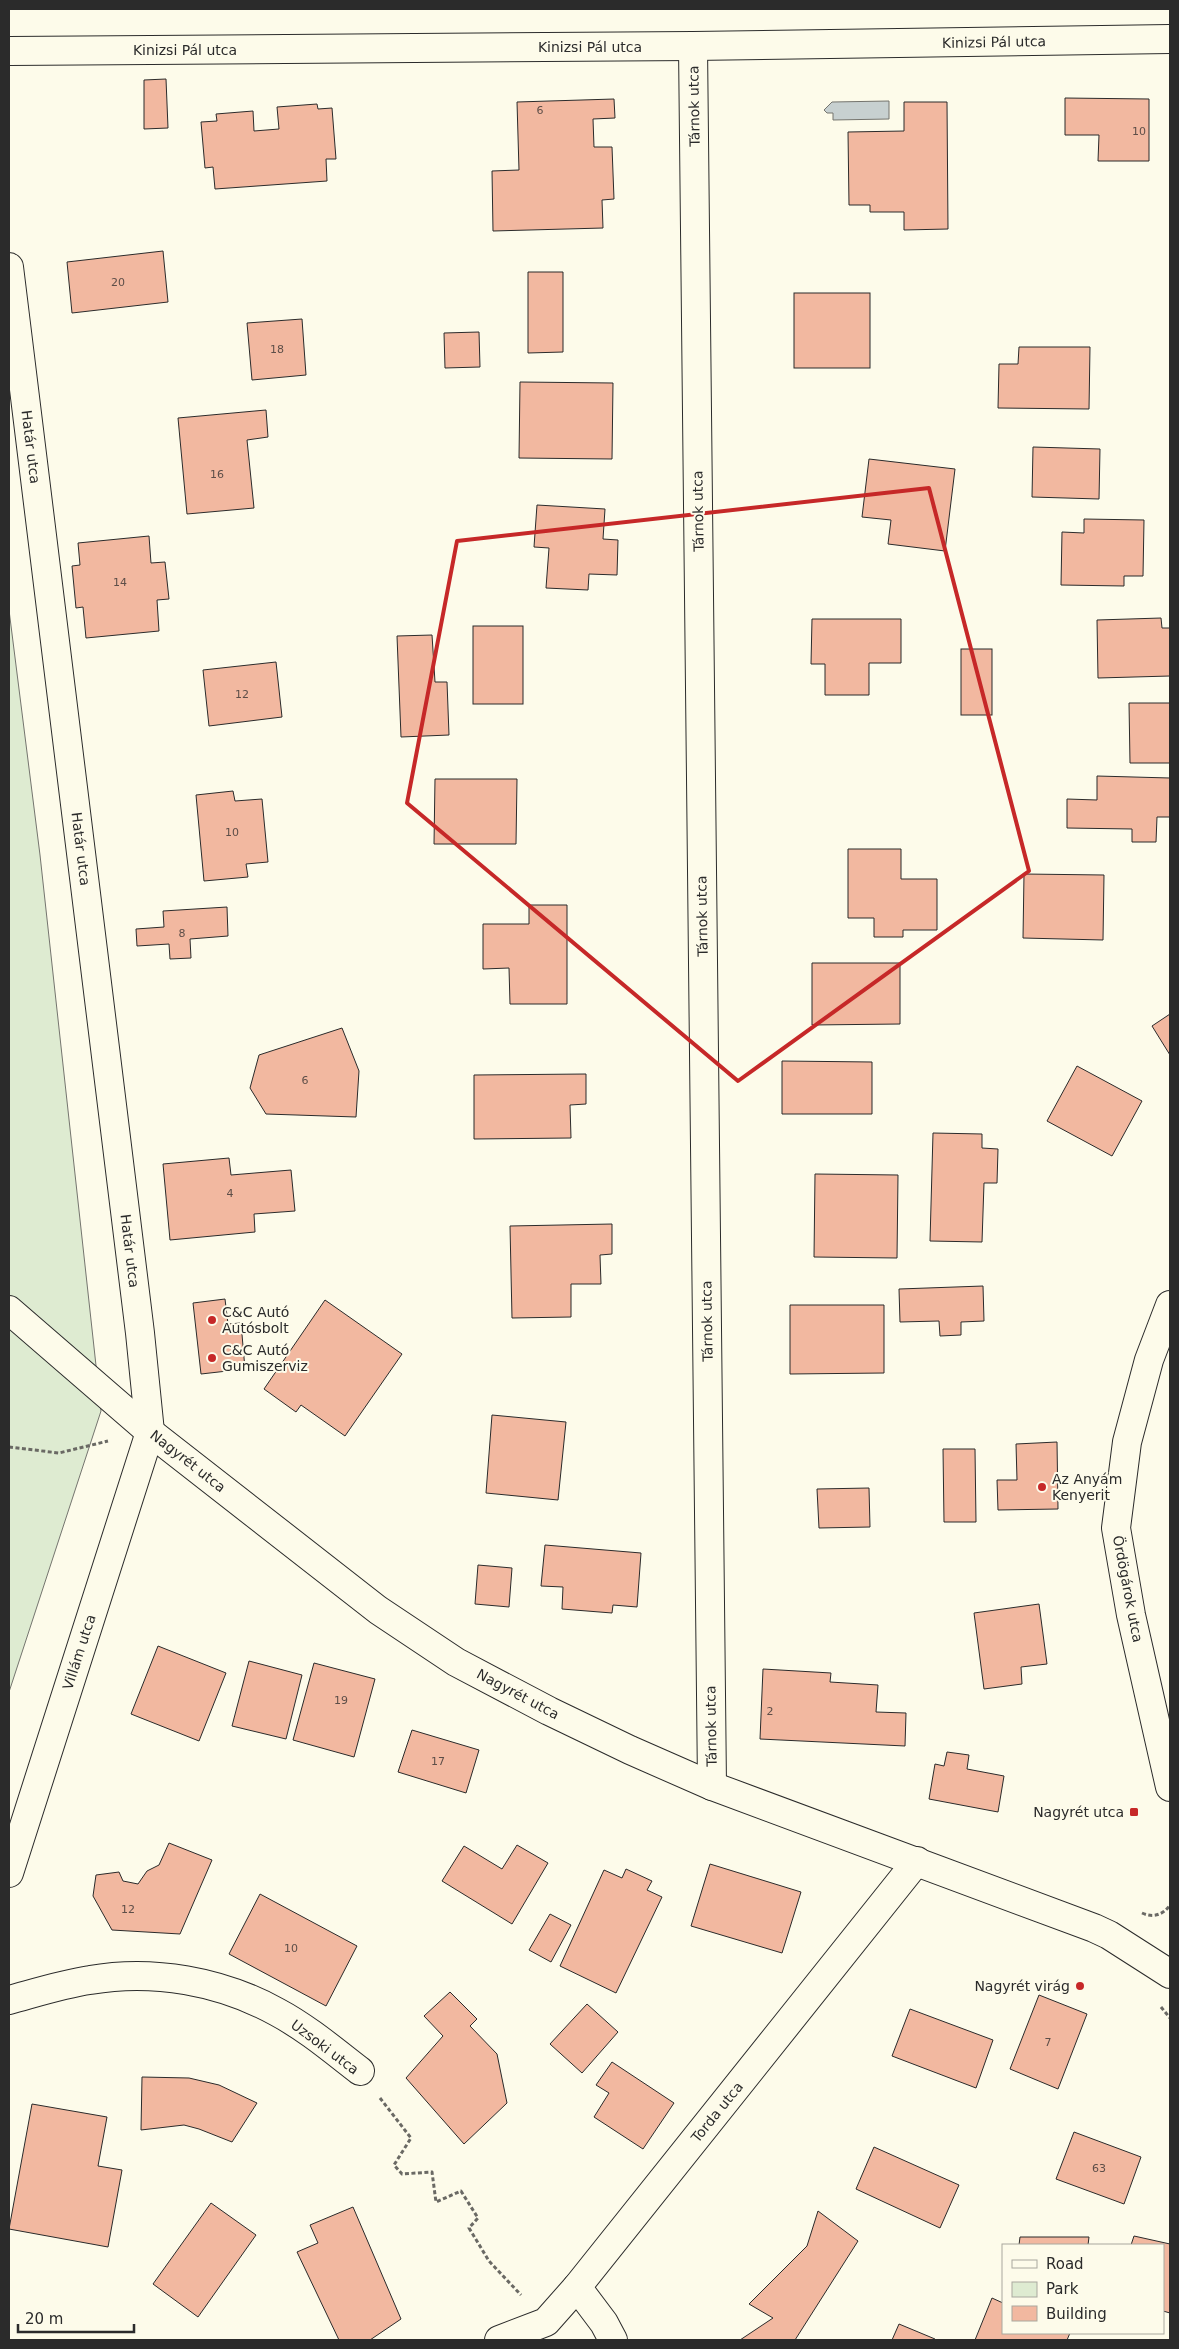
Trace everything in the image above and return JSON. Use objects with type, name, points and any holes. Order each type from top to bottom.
[{"type":"street","name":"Kinizsi Pál utca","points":[[9,51],[693,46],[1170,39]]},
{"type":"street","name":"Tárnok utca","points":[[693,46],[712,1786]]},
{"type":"street","name":"Határ utca","points":[[9,267],[138,1313],[150,1432]]},
{"type":"street","name":"Ördögárok utca","points":[[1170,1305],[1149,1360],[1127,1442],[1116,1528],[1131,1615],[1170,1787]]},
{"type":"street","name":"Nagyrét utca","points":[[9,1310],[150,1432],[378,1610],[456,1662],[549,1711],[630,1750],[712,1786],[1109,1935],[1169,1955]]},
{"type":"street","name":"Villám utca","points":[[9,1872],[150,1432]]},
{"type":"street","name":"Torda utca","points":[[499,2340],[546,2322],[577,2287],[917,1862]]},
{"type":"street","name":"Uzsoki utca","points":[[9,2000],[90,1980],[142,1976],[188,1979],[233,1993],[276,2012],[323,2042],[360,2071]]},
{"type":"street","points":[[577,2287],[604,2323],[613,2340]]},
{"type":"path","points":[[9,1447],[59,1452],[150,1432]]},
{"type":"path","name":"Uzsoki utca","points":[[360,2071],[412,2138],[394,2165],[402,2174],[432,2172],[436,2202],[461,2191],[478,2218],[469,2228],[489,2261],[546,2322]]},
{"type":"highlighted area","points":[[929,488],[1029,871],[738,1081],[407,803],[457,541]]},
{"type":"green space","points":[[9,610],[40,855],[101,1411],[9,1692]]},
{"type":"shaded area","points":[[889,101],[889,119],[833,120],[833,113],[827,113],[824,110],[832,102]]},
{"type":"building","points":[[166,79],[168,128],[144,129],[144,80]]},
{"type":"building","points":[[1065,98],[1149,99],[1149,161],[1098,161],[1099,135],[1065,135]]},
{"type":"building","points":[[614,99],[615,118],[593,119],[594,147],[612,147],[614,199],[602,200],[603,228],[493,231],[492,171],[519,170],[517,102]]},
{"type":"building","points":[[904,102],[947,102],[948,229],[904,230],[904,212],[870,212],[870,205],[849,205],[848,132],[904,131]]},
{"type":"building","points":[[317,104],[318,109],[332,108],[336,159],[326,159],[327,181],[215,189],[213,167],[205,168],[201,122],[217,121],[216,114],[253,111],[254,131],[279,129],[277,107]]},
{"type":"building","points":[[163,251],[168,302],[72,313],[67,262]]},
{"type":"building","points":[[528,272],[563,272],[563,352],[528,353]]},
{"type":"building","points":[[794,293],[870,293],[870,368],[794,368]]},
{"type":"building","points":[[302,319],[306,375],[252,380],[247,323]]},
{"type":"building","points":[[479,332],[480,367],[445,368],[444,333]]},
{"type":"building","points":[[1019,347],[1090,347],[1089,409],[998,408],[999,364],[1018,364]]},
{"type":"building","points":[[520,382],[613,383],[612,459],[519,458]]},
{"type":"building","points":[[266,410],[268,437],[247,440],[254,508],[187,514],[178,418]]},
{"type":"building","points":[[1033,447],[1100,449],[1099,499],[1032,497]]},
{"type":"building","points":[[869,459],[955,469],[945,551],[888,544],[891,520],[862,517]]},
{"type":"building","points":[[537,505],[605,509],[603,539],[618,540],[617,575],[589,574],[588,590],[546,588],[549,548],[534,547]]},
{"type":"building","points":[[1084,519],[1144,520],[1143,576],[1124,576],[1124,586],[1061,585],[1062,532],[1084,533]]},
{"type":"building","points":[[149,536],[151,563],[165,562],[169,599],[157,600],[159,631],[86,638],[83,607],[76,608],[72,566],[80,565],[78,543]]},
{"type":"building","points":[[1161,618],[1162,628],[1170,628],[1170,676],[1098,678],[1097,620]]},
{"type":"building","points":[[812,619],[901,619],[901,663],[869,663],[869,695],[825,695],[825,664],[811,664]]},
{"type":"building","points":[[473,626],[523,626],[523,704],[473,704]]},
{"type":"building","points":[[432,635],[435,682],[447,682],[449,735],[401,737],[397,636]]},
{"type":"building","points":[[961,649],[992,649],[992,715],[961,715]]},
{"type":"building","points":[[276,662],[282,717],[209,726],[203,670]]},
{"type":"building","points":[[1129,703],[1170,703],[1170,763],[1130,763]]},
{"type":"building","points":[[1097,776],[1170,778],[1170,817],[1157,817],[1156,842],[1132,842],[1132,829],[1067,828],[1067,799],[1097,800]]},
{"type":"building","points":[[435,779],[517,779],[516,844],[434,844]]},
{"type":"building","points":[[233,791],[235,801],[262,799],[268,862],[246,864],[248,877],[204,881],[196,795]]},
{"type":"building","points":[[848,849],[901,849],[901,879],[937,879],[937,930],[903,930],[903,937],[874,937],[874,918],[848,918]]},
{"type":"building","points":[[1024,874],[1104,875],[1103,940],[1023,938]]},
{"type":"building","points":[[529,905],[567,905],[567,1004],[510,1004],[509,968],[483,969],[483,924],[529,924]]},
{"type":"building","points":[[227,907],[228,936],[190,939],[191,958],[170,959],[169,944],[137,946],[136,929],[164,927],[163,911]]},
{"type":"building","points":[[812,963],[900,963],[900,1024],[812,1025]]},
{"type":"building","points":[[1170,1014],[1170,1055],[1152,1026]]},
{"type":"building","points":[[342,1028],[359,1071],[356,1117],[266,1114],[250,1088],[259,1055]]},
{"type":"building","points":[[782,1061],[872,1062],[872,1114],[782,1114]]},
{"type":"building","points":[[1077,1066],[1142,1101],[1112,1156],[1047,1121]]},
{"type":"building","points":[[586,1074],[586,1104],[570,1105],[571,1138],[474,1139],[474,1075]]},
{"type":"building","points":[[933,1133],[982,1134],[982,1148],[998,1149],[997,1183],[984,1183],[982,1242],[930,1241]]},
{"type":"building","points":[[229,1158],[231,1175],[291,1170],[295,1211],[254,1214],[255,1232],[170,1240],[163,1164]]},
{"type":"building","points":[[815,1174],[898,1175],[897,1258],[814,1257]]},
{"type":"building","points":[[612,1224],[612,1254],[600,1255],[601,1284],[571,1284],[571,1317],[512,1318],[510,1226]]},
{"type":"building","points":[[983,1286],[984,1321],[961,1322],[961,1335],[940,1336],[939,1321],[900,1322],[899,1289]]},
{"type":"building","points":[[225,1299],[228,1324],[241,1323],[245,1369],[201,1374],[193,1303]]},
{"type":"building","points":[[325,1300],[402,1354],[345,1436],[301,1405],[296,1412],[264,1389]]},
{"type":"building","points":[[790,1305],[884,1305],[884,1373],[790,1374]]},
{"type":"building","points":[[492,1415],[566,1422],[558,1500],[486,1493]]},
{"type":"building","points":[[1057,1442],[1058,1509],[998,1510],[997,1480],[1017,1480],[1016,1444]]},
{"type":"building","points":[[943,1449],[975,1449],[976,1522],[944,1522]]},
{"type":"building","points":[[869,1488],[870,1527],[819,1528],[817,1489]]},
{"type":"building","points":[[545,1545],[641,1553],[637,1607],[613,1605],[612,1613],[562,1609],[563,1587],[541,1586]]},
{"type":"building","points":[[478,1565],[512,1568],[509,1607],[475,1604]]},
{"type":"building","points":[[1039,1604],[1047,1664],[1021,1667],[1022,1684],[984,1689],[974,1613]]},
{"type":"building","points":[[158,1646],[226,1673],[199,1741],[131,1714]]},
{"type":"building","points":[[249,1661],[302,1675],[286,1739],[232,1726]]},
{"type":"building","points":[[314,1663],[375,1679],[354,1757],[293,1740]]},
{"type":"building","points":[[763,1669],[831,1673],[830,1682],[878,1685],[876,1712],[906,1713],[905,1746],[760,1739]]},
{"type":"building","points":[[412,1730],[479,1750],[466,1793],[398,1772]]},
{"type":"building","points":[[947,1752],[969,1755],[967,1769],[1004,1776],[998,1812],[929,1799],[935,1764],[944,1766]]},
{"type":"building","points":[[169,1843],[212,1860],[180,1934],[112,1930],[93,1896],[96,1875],[119,1872],[123,1881],[138,1884],[147,1871],[159,1865]]},
{"type":"building","points":[[517,1845],[548,1863],[512,1924],[442,1881],[464,1846],[502,1869]]},
{"type":"building","points":[[710,1864],[801,1892],[782,1953],[691,1926]]},
{"type":"building","points":[[626,1869],[652,1881],[647,1890],[662,1897],[616,1993],[560,1966],[604,1870],[622,1878]]},
{"type":"building","points":[[260,1894],[357,1946],[326,2006],[229,1954]]},
{"type":"building","points":[[550,1914],[571,1925],[551,1962],[529,1950]]},
{"type":"building","points":[[450,1992],[477,2019],[470,2026],[497,2054],[507,2103],[464,2144],[406,2078],[443,2036],[424,2016]]},
{"type":"building","points":[[1039,1995],[1087,2014],[1058,2089],[1010,2069]]},
{"type":"building","points":[[587,2004],[618,2032],[582,2073],[550,2044]]},
{"type":"building","points":[[910,2009],[993,2040],[976,2088],[892,2056]]},
{"type":"building","points":[[612,2062],[674,2103],[643,2149],[594,2117],[609,2093],[596,2085]]},
{"type":"building","points":[[142,2077],[189,2078],[219,2085],[257,2103],[232,2142],[184,2125],[141,2130]]},
{"type":"building","points":[[32,2104],[107,2117],[98,2166],[122,2170],[108,2247],[9,2229]]},
{"type":"building","points":[[1074,2132],[1141,2157],[1124,2204],[1056,2179]]},
{"type":"building","points":[[874,2147],[959,2185],[940,2228],[856,2189]]},
{"type":"building","points":[[211,2203],[256,2235],[198,2317],[153,2284]]},
{"type":"building","points":[[353,2207],[401,2319],[370,2340],[339,2340],[297,2252],[318,2243],[310,2225]]},
{"type":"building","points":[[818,2211],[858,2241],[795,2340],[740,2340],[773,2318],[749,2304],[807,2246]]},
{"type":"building","points":[[1134,2236],[1170,2244],[1170,2313],[1164,2311],[1164,2244],[1131,2244]]},
{"type":"building","points":[[1020,2237],[1089,2237],[1088,2244],[1019,2244]]},
{"type":"building","points":[[992,2298],[1002,2303],[1002,2334],[1070,2334],[1067,2340],[975,2340]]},
{"type":"building","points":[[899,2324],[935,2339],[892,2340]]},
{"type":"place","name":"C&C Autó Autósbolt","points":[[212,1320]]},
{"type":"place","name":"C&C Autó Gumiszerviz","points":[[212,1358]]},
{"type":"place","name":"Az Anyám Kenyerit","points":[[1042,1487]]},
{"type":"place","name":"Nagyrét utca","points":[[1134,1812]]},
{"type":"place","name":"Nagyrét virág","points":[[1080,1986]]}]
